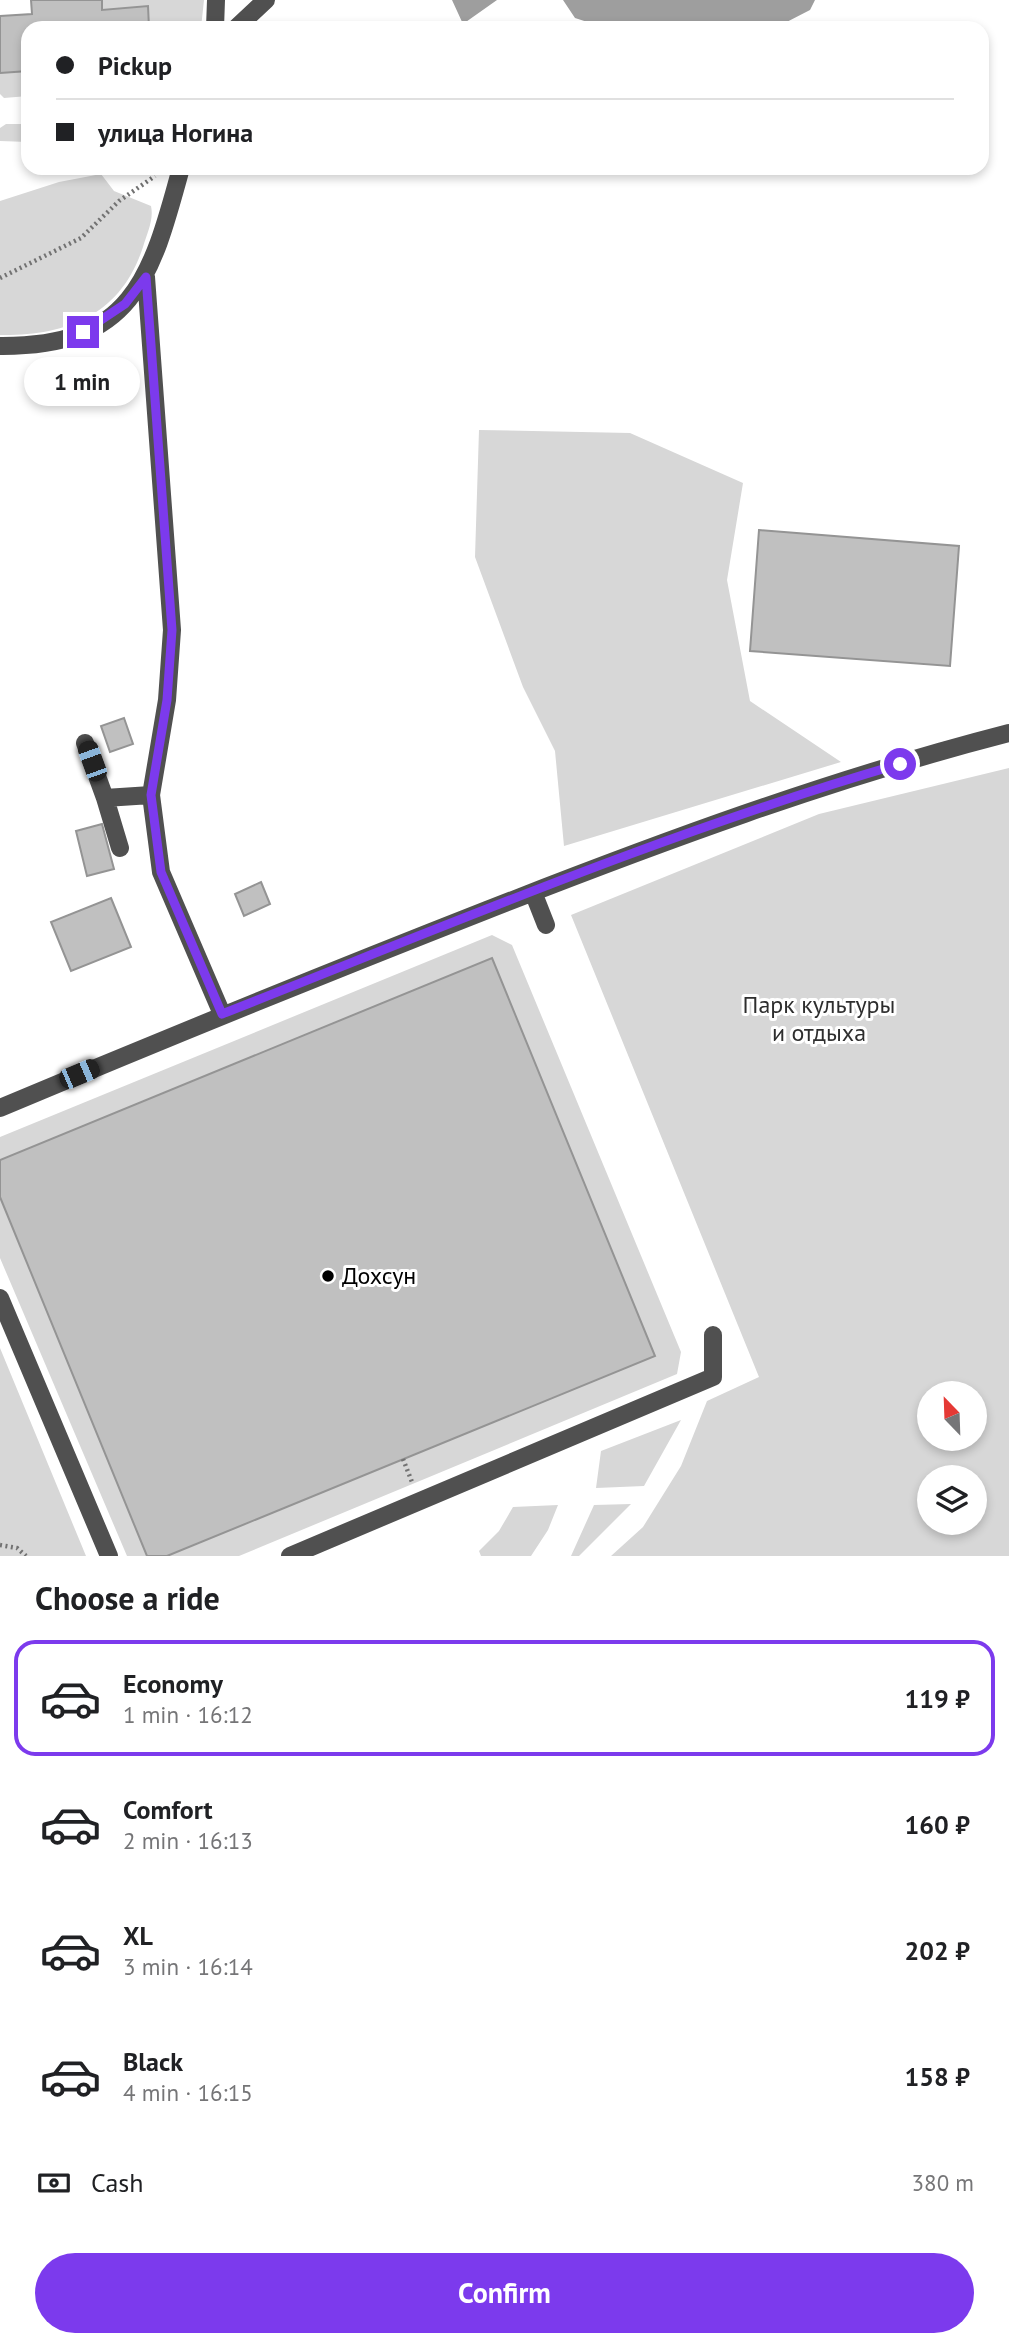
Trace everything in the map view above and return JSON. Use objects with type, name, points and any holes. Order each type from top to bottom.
[{"type":"street","points":[[215,21],[216,0]]},
{"type":"street","points":[[244,21],[266,0]]},
{"type":"street","points":[[0,346],[35,346],[68,340],[98,325],[125,304],[146,277],[179,175]]},
{"type":"street","points":[[146,277],[172,630],[167,700],[151,795],[161,872],[222,1014]]},
{"type":"street","points":[[0,1108],[222,1014],[533,892],[801,793],[1009,733]]},
{"type":"street","points":[[85,743],[120,848]]},
{"type":"street","points":[[105,799],[151,795]]},
{"type":"street","points":[[533,892],[546,925]]},
{"type":"street","points":[[0,1298],[109,1556]]},
{"type":"street","points":[[290,1556],[713,1377],[713,1335]]},
{"type":"path","points":[[0,278],[82,238],[118,201],[157,175]]},
{"type":"path","points":[[403,1459],[415,1489]]},
{"type":"path","points":[[0,1545],[17,1548],[26,1556]]},
{"type":"green space","points":[[102,0],[204,0],[202,21],[148,21],[147,6],[102,10]]},
{"type":"green space","points":[[21,72],[21,97],[4,98],[0,94],[0,73]]},
{"type":"green space","points":[[6,124],[21,124],[21,142],[0,141],[0,128]]},
{"type":"green space","points":[[102,175],[114,191],[151,206],[152,216],[143,247],[121,290],[106,305],[88,317],[69,326],[48,331],[0,335],[0,201],[59,182]]},
{"type":"green space","points":[[479,430],[630,433],[743,483],[727,580],[750,701],[841,762],[564,846],[555,751],[523,687],[475,557]]},
{"type":"green space","name":"Парк культуры и отдыха","points":[[1009,768],[1009,1556],[611,1556],[643,1527],[681,1466],[707,1401],[759,1377],[571,915],[819,814]]},
{"type":"green space","name":"Дохсун","points":[[492,935],[512,945],[681,1352],[677,1374],[239,1556],[127,1556],[0,1258],[0,1137]]},
{"type":"green space","points":[[0,1348],[86,1556],[0,1556]]},
{"type":"green space","points":[[681,1420],[644,1486],[596,1488],[601,1451]]},
{"type":"green space","points":[[631,1504],[579,1556],[571,1556],[594,1505]]},
{"type":"green space","points":[[558,1505],[548,1530],[531,1556],[481,1556],[479,1551],[499,1531],[513,1507]]},
{"type":"shaded area","points":[[452,0],[497,0],[467,21],[462,21]]},
{"type":"shaded area","points":[[563,0],[815,0],[810,10],[789,21],[584,21],[575,18]]},
{"type":"building","points":[[31,0],[102,0],[102,10],[148,6],[149,21],[21,21],[21,72],[0,73],[0,16],[32,14]]},
{"type":"building","points":[[759,530],[959,546],[950,666],[750,651]]},
{"type":"building","points":[[124,718],[133,744],[110,752],[101,726]]},
{"type":"building","points":[[102,824],[114,869],[87,876],[76,831]]},
{"type":"building","points":[[261,882],[270,904],[244,916],[235,894]]},
{"type":"building","points":[[111,898],[131,947],[71,971],[51,922]]},
{"type":"building","name":"Дохсун","points":[[492,958],[655,1356],[167,1556],[147,1556],[0,1197],[0,1160]]},
{"type":"place","name":"Дохсун","points":[[328,1276]]},
{"type":"route","points":[[83,332],[98,325],[125,304],[146,277],[172,630],[167,700],[151,795],[161,872],[222,1014],[638,851],[801,793],[900,764]]}]
